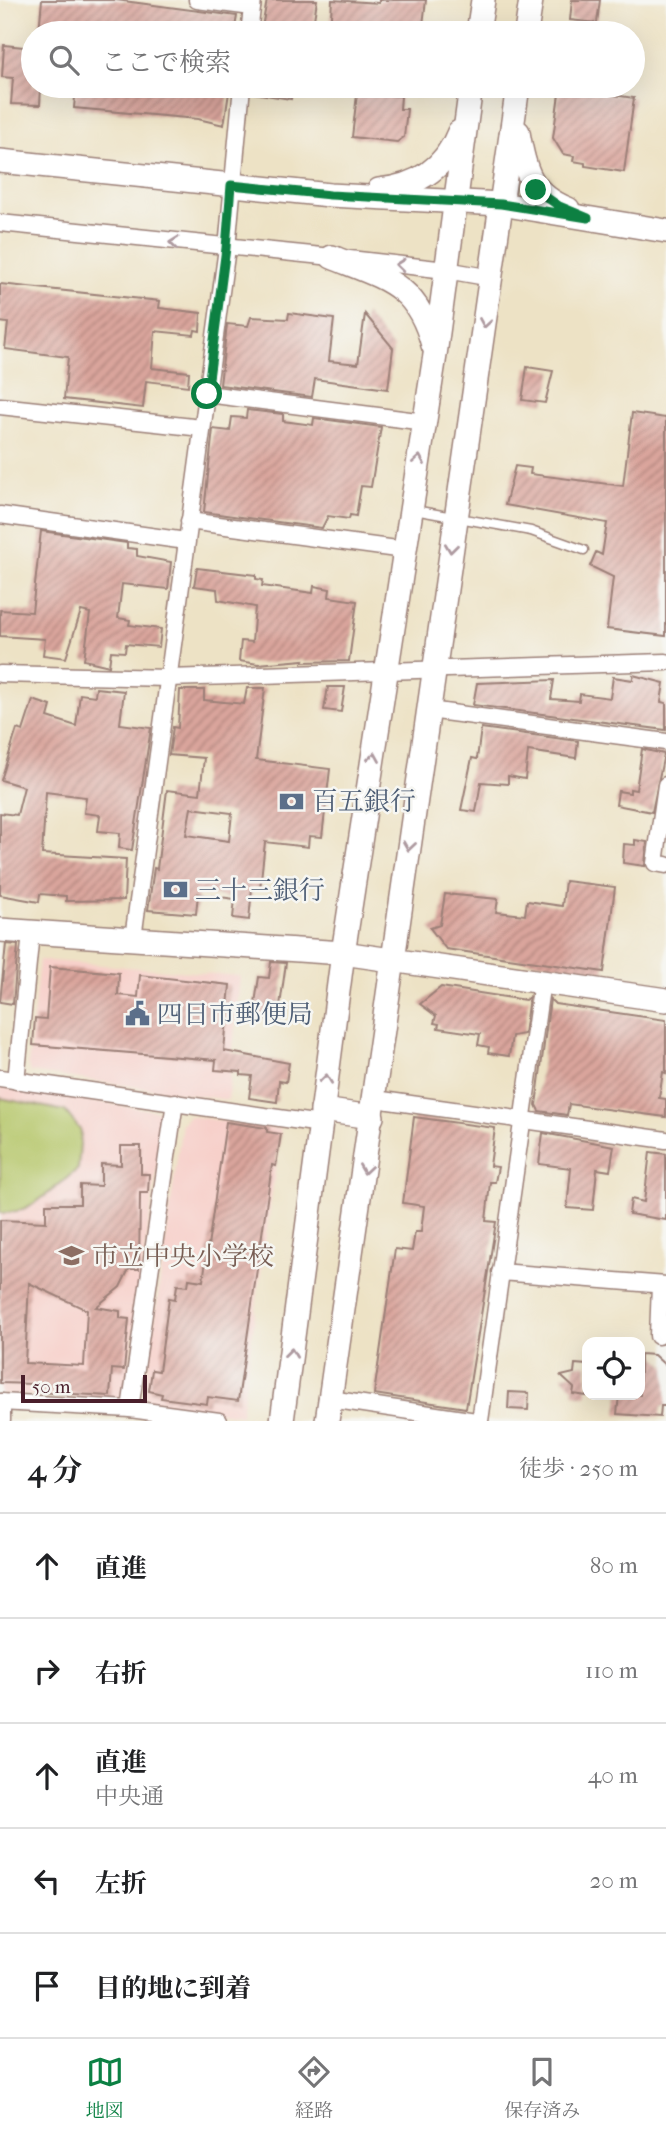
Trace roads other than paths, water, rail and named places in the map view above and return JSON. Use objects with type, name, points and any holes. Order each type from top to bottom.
[{"type":"street","points":[[197,0],[253,4]]},
{"type":"street","points":[[480,21],[483,0]]},
{"type":"street","points":[[528,21],[531,0]]},
{"type":"street","points":[[133,938],[226,248],[241,98]]},
{"type":"street","points":[[282,1421],[343,953],[435,355],[469,98]]},
{"type":"street","points":[[517,98],[329,1410],[478,1421],[542,981]]},
{"type":"street","points":[[518,98],[518,130],[530,181],[545,198],[588,218]]},
{"type":"street","points":[[330,195],[405,187],[420,180],[446,156],[467,109]]},
{"type":"street","points":[[0,161],[330,195],[501,204],[666,232]]},
{"type":"street","points":[[0,223],[332,257],[492,278]]},
{"type":"street","points":[[332,257],[377,275],[412,297],[422,312],[435,355]]},
{"type":"street","points":[[207,394],[425,422]]},
{"type":"street","points":[[0,406],[202,428]]},
{"type":"street","points":[[0,515],[186,541]]},
{"type":"street","points":[[189,521],[404,551]]},
{"type":"street","points":[[0,674],[167,678],[666,662]]},
{"type":"street","points":[[429,710],[666,742]]},
{"type":"street","points":[[666,785],[655,863],[666,865]]},
{"type":"street","points":[[0,930],[343,953],[666,1000]]},
{"type":"street","points":[[31,933],[8,1079],[175,1102],[321,1117],[374,1108],[523,1119],[666,1140]]},
{"type":"street","points":[[130,1409],[175,1102]]},
{"type":"street","points":[[500,1272],[663,1285],[658,1336]]},
{"type":"street","points":[[2,1421],[1,1402],[130,1409],[219,1421]]},
{"type":"lane","points":[[412,509],[531,531],[584,550]]},
{"type":"place","name":"百五銀行","points":[[292,801]]},
{"type":"place","name":"三十三銀行","points":[[175,890]]},
{"type":"place","name":"四日市郵便局","points":[[137,1014]]},
{"type":"place","name":"市立中央小学校","points":[[72,1256]]}]
